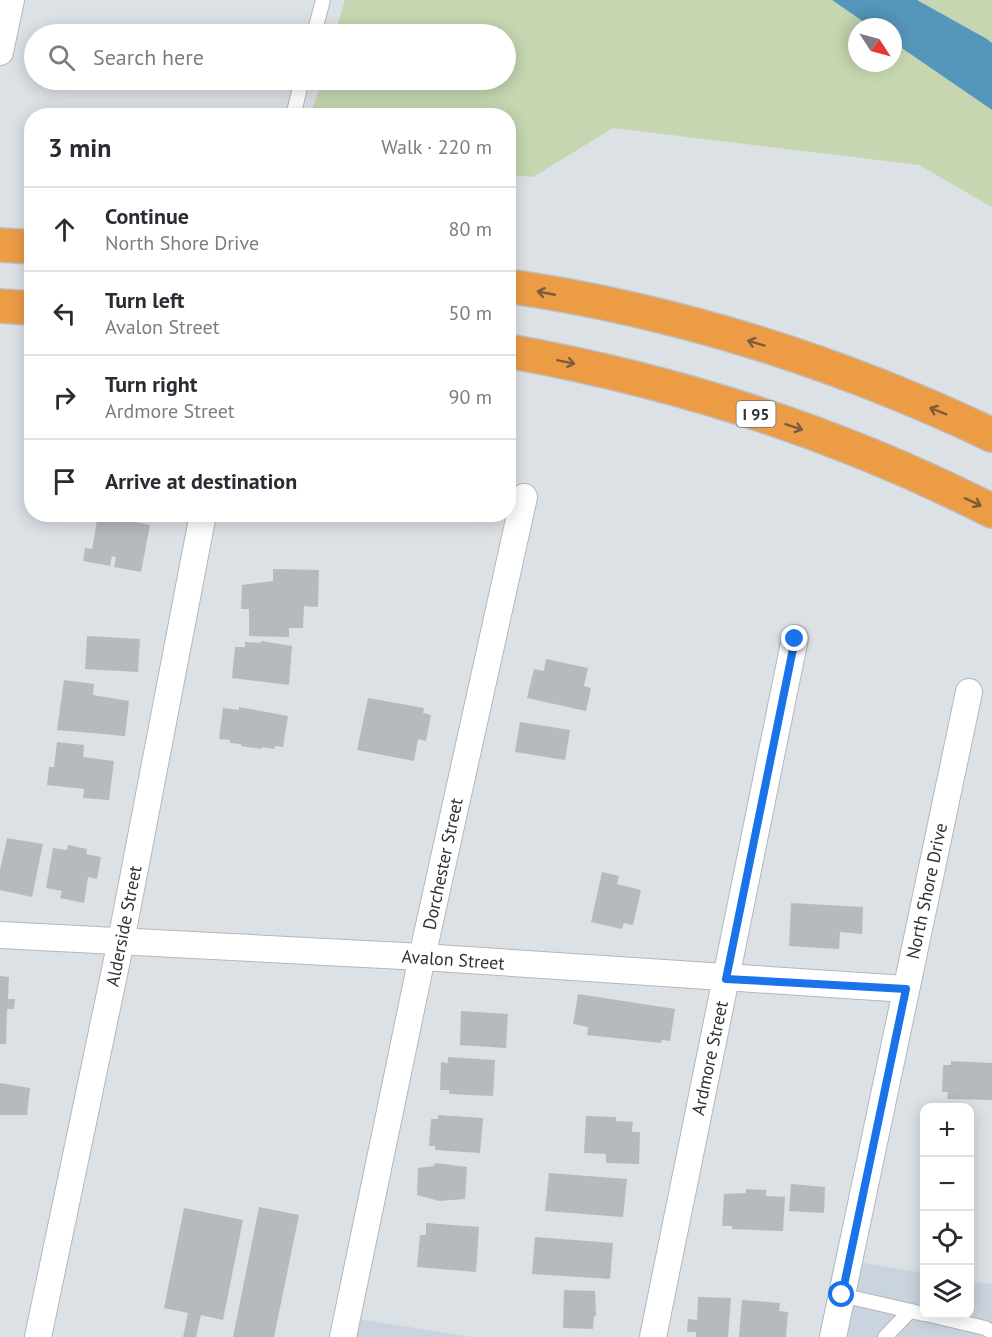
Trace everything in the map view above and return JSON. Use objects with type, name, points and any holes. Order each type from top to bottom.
[{"type":"highway","points":[[0,245],[24,246]]},
{"type":"highway","points":[[516,288],[618,307],[713,330],[795,356],[879,387],[992,435]]},
{"type":"highway","points":[[0,306],[24,308]]},
{"type":"highway","name":"I 95","points":[[516,353],[630,376],[718,401],[893,465],[992,511]]},
{"type":"street","points":[[0,52],[11,0]]},
{"type":"street","name":"Dorchester Street","points":[[343,1337],[422,957],[524,497]]},
{"type":"street","name":"Alderside Street","points":[[38,1337],[122,941],[201,522]]},
{"type":"street","name":"Ardmore Street","points":[[653,1337],[795,639]]},
{"type":"street","name":"North Shore Drive","points":[[833,1337],[969,692]]},
{"type":"street","name":"Avalon Street","points":[[0,934],[422,957],[726,979],[906,989]]},
{"type":"lane","points":[[317,24],[323,0]]},
{"type":"lane","points":[[294,108],[299,90]]},
{"type":"lane","points":[[842,1295],[920,1313]]},
{"type":"lane","points":[[885,1337],[910,1311]]},
{"type":"lane","points":[[946,1319],[985,1328],[992,1332]]},
{"type":"shaded area","points":[[835,1258],[920,1272],[920,1319],[974,1319],[974,1282],[992,1284],[992,1337],[819,1337]]},
{"type":"shaded area","points":[[334,1315],[471,1337],[330,1337]]},
{"type":"green space","points":[[345,0],[832,0],[858,18],[848,18],[848,72],[902,72],[902,48],[992,110],[992,207],[919,165],[613,128],[533,177],[516,176],[516,108],[313,108],[319,90],[516,90],[516,24],[338,24]]},
{"type":"green space","points":[[917,0],[992,0],[992,43],[987,39]]},
{"type":"water","points":[[832,0],[917,0],[987,39],[992,43],[992,110],[902,48],[902,18],[858,18]]},
{"type":"building","points":[[97,522],[134,522],[150,525],[141,572],[114,567],[116,557],[112,556],[110,566],[83,561],[85,548],[92,549]]},
{"type":"building","points":[[273,569],[319,570],[318,607],[304,606],[303,628],[289,628],[289,637],[249,636],[249,609],[241,609],[242,585],[273,581]]},
{"type":"building","points":[[87,636],[140,639],[138,672],[85,669]]},
{"type":"building","points":[[261,641],[292,646],[289,685],[232,678],[235,647],[245,647],[245,642],[261,643]]},
{"type":"building","points":[[546,659],[588,668],[584,686],[591,688],[586,711],[527,698],[534,669],[544,671]]},
{"type":"building","points":[[64,680],[94,684],[93,695],[129,701],[125,736],[57,730]]},
{"type":"building","points":[[368,698],[424,708],[423,713],[431,715],[426,741],[418,739],[414,761],[357,750]]},
{"type":"building","points":[[239,707],[288,716],[283,747],[275,746],[274,749],[262,747],[262,749],[241,746],[241,744],[230,743],[230,740],[219,739],[223,708],[239,710]]},
{"type":"building","points":[[520,722],[570,730],[565,760],[515,752]]},
{"type":"building","points":[[57,742],[84,745],[83,757],[114,761],[109,800],[83,798],[84,789],[47,785],[49,767],[54,767]]},
{"type":"building","points":[[7,838],[43,844],[32,897],[0,890],[0,870]]},
{"type":"building","points":[[68,845],[87,849],[86,854],[101,857],[97,879],[88,877],[84,903],[60,898],[62,891],[46,888],[53,848],[67,850]]},
{"type":"building","points":[[602,872],[619,876],[617,884],[641,890],[633,925],[624,923],[622,929],[591,922]]},
{"type":"building","points":[[791,903],[863,907],[862,934],[840,932],[839,949],[789,946]]},
{"type":"building","points":[[0,976],[9,977],[8,999],[15,999],[14,1009],[7,1009],[6,1044],[0,1044]]},
{"type":"building","points":[[578,994],[675,1009],[670,1041],[662,1040],[661,1043],[587,1035],[588,1027],[573,1024]]},
{"type":"building","points":[[461,1011],[508,1014],[506,1048],[460,1045]]},
{"type":"building","points":[[448,1057],[495,1060],[493,1096],[449,1094],[449,1090],[440,1090],[441,1062],[448,1063]]},
{"type":"building","points":[[951,1061],[992,1063],[992,1100],[947,1099],[948,1092],[942,1092],[943,1065],[951,1065]]},
{"type":"building","points":[[0,1083],[30,1088],[27,1115],[0,1115]]},
{"type":"building","points":[[438,1115],[483,1118],[480,1153],[435,1150],[435,1146],[429,1146],[431,1119],[438,1119]]},
{"type":"building","points":[[586,1116],[616,1117],[616,1121],[633,1122],[632,1132],[640,1132],[639,1164],[606,1163],[606,1154],[584,1153]]},
{"type":"building","points":[[435,1163],[467,1167],[465,1199],[439,1201],[417,1195],[418,1168],[434,1166]]},
{"type":"building","points":[[549,1173],[627,1179],[623,1217],[545,1211]]},
{"type":"building","points":[[791,1184],[825,1187],[824,1213],[789,1211]]},
{"type":"building","points":[[746,1189],[766,1190],[766,1196],[785,1197],[783,1231],[732,1229],[732,1226],[722,1226],[724,1194],[746,1193]]},
{"type":"building","points":[[259,1207],[299,1215],[274,1337],[233,1337]]},
{"type":"building","points":[[184,1208],[243,1220],[223,1320],[201,1315],[196,1337],[183,1337],[188,1313],[164,1308]]},
{"type":"building","points":[[426,1223],[479,1227],[476,1272],[417,1267],[420,1235],[426,1235]]},
{"type":"building","points":[[535,1237],[613,1243],[610,1279],[532,1274]]},
{"type":"building","points":[[564,1290],[595,1291],[596,1316],[594,1316],[593,1329],[563,1328]]},
{"type":"building","points":[[698,1297],[731,1298],[728,1337],[696,1337],[696,1332],[687,1332],[688,1319],[697,1320]]},
{"type":"building","points":[[742,1300],[780,1303],[779,1311],[788,1312],[786,1337],[739,1337]]},
{"type":"route","points":[[795,639],[726,979],[906,989],[842,1295]]}]
